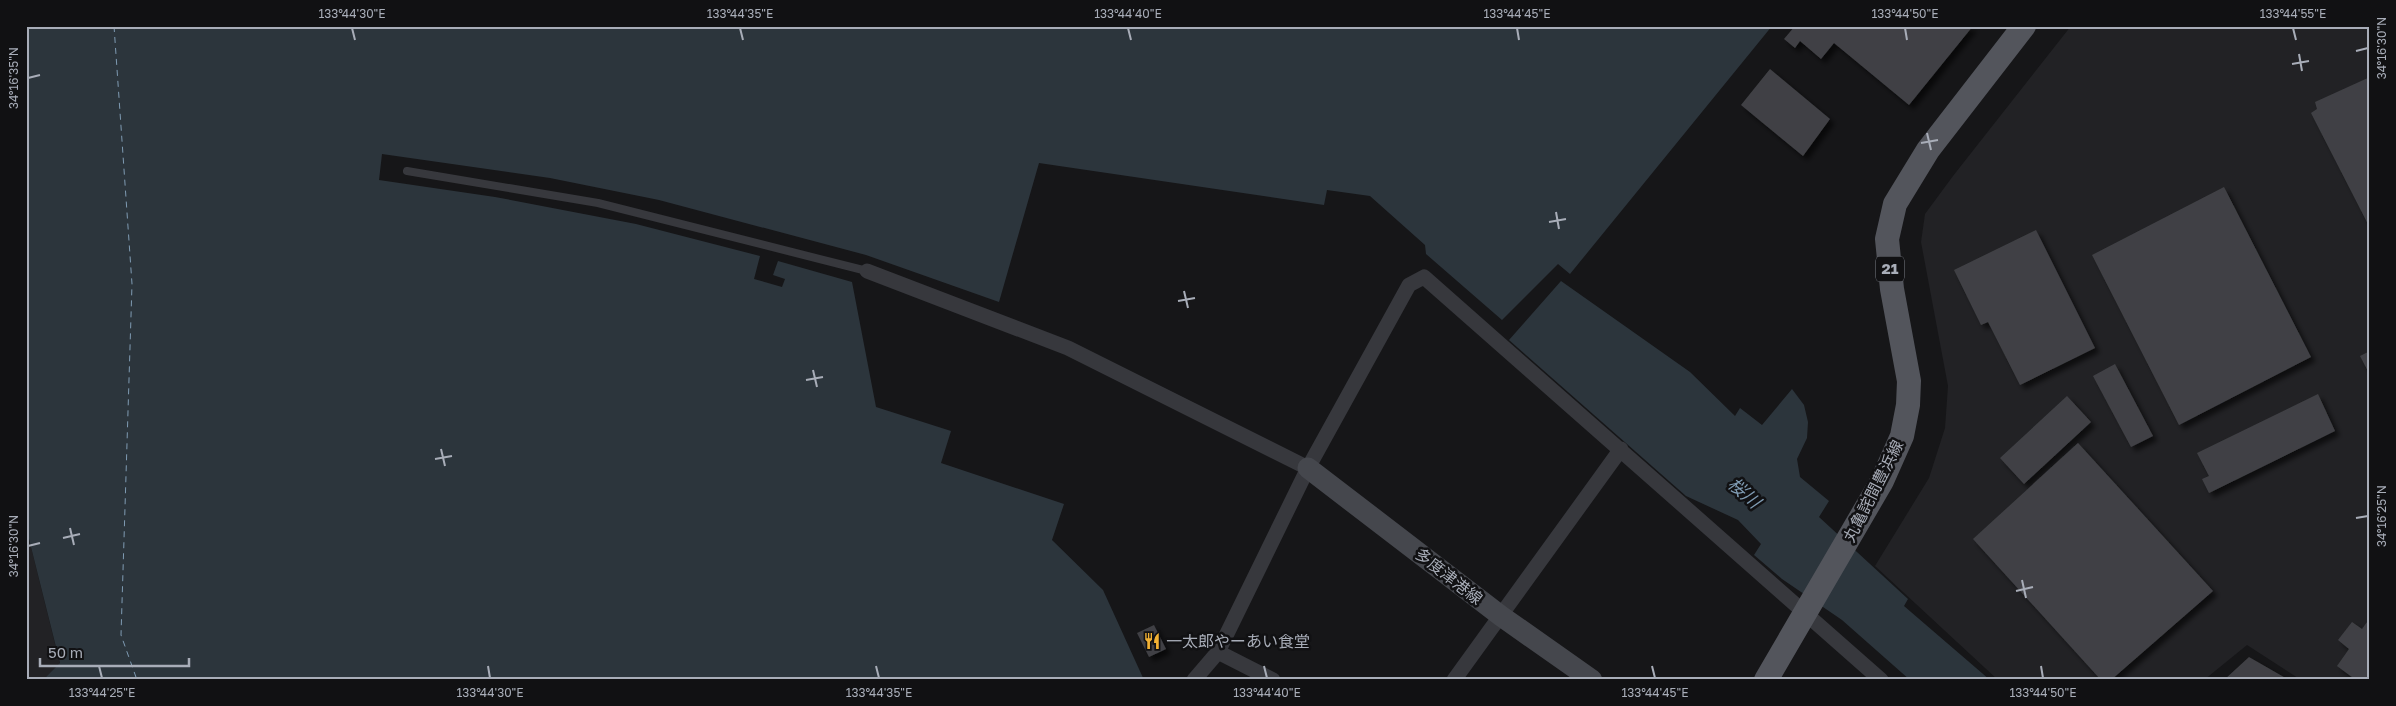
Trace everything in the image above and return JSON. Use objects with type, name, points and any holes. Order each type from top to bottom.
[{"type":"main road","name":"丸亀詫間豊浜線","points":[[1766,680],[1882,481],[1902,436],[1908,404],[1909,381],[1892,289],[1887,239],[1895,204],[1928,150],[2024,26]]},
{"type":"main road","name":"多度津港線","points":[[1308,468],[1501,616],[1592,680]]},
{"type":"street","points":[[867,271],[1068,348],[1308,468]]},
{"type":"street","points":[[1194,680],[1218,652],[1308,468],[1409,285],[1424,277],[1881,680]]},
{"type":"street","points":[[1454,680],[1621,449]]},
{"type":"street","points":[[1218,652],[1270,679]]},
{"type":"lane","points":[[407,171],[598,202],[867,271]]},
{"type":"shaded area","points":[[2071,26],[2370,26],[2370,680],[2301,680],[2247,645],[2204,680],[1998,680],[1875,566],[1929,478],[1945,428],[1948,386],[1921,242],[1925,214]]},
{"type":"shaded area","points":[[26,527],[60,664],[43,680],[26,680]]},
{"type":"water","points":[[26,26],[1772,26],[1570,274],[1558,264],[1502,320],[1426,254],[1425,245],[1370,196],[1327,190],[1324,205],[1039,163],[999,302],[866,255],[659,200],[550,178],[382,154],[379,180],[495,197],[636,224],[760,256],[754,279],[782,287],[785,279],[773,275],[778,261],[852,282],[876,407],[951,431],[941,463],[1064,504],[1052,540],[1103,590],[1144,680],[43,680],[60,663],[26,527]]},
{"type":"water","name":"桜川","points":[[1561,281],[1690,372],[1735,416],[1740,408],[1762,425],[1792,389],[1804,405],[1808,422],[1807,438],[1797,459],[1800,477],[1829,501],[1819,517],[1908,599],[1904,606],[1990,680],[1910,680],[1842,620],[1782,579],[1754,555],[1761,544],[1738,520],[1686,496],[1509,340]]},
{"type":"building","points":[[1795,26],[1973,26],[1909,105],[1834,43],[1821,59],[1800,41],[1795,48],[1784,39]]},
{"type":"building","points":[[1770,69],[1830,119],[1803,156],[1741,105]]},
{"type":"building","points":[[2370,77],[2370,228],[2311,113],[2317,109],[2315,102]]},
{"type":"building","points":[[2224,187],[2311,357],[2179,425],[2092,255]]},
{"type":"building","points":[[2036,230],[2095,348],[2020,385],[1988,322],[1981,325],[1954,270]]},
{"type":"building","points":[[2370,351],[2370,375],[2360,356]]},
{"type":"building","points":[[2115,364],[2153,436],[2131,447],[2093,376]]},
{"type":"building","points":[[2318,394],[2335,431],[2209,493],[2202,479],[2209,476],[2197,453]]},
{"type":"building","points":[[2067,396],[2091,422],[2024,484],[2000,458]]},
{"type":"building","points":[[2078,443],[2213,591],[2111,680],[2101,680],[1973,539]]},
{"type":"building","points":[[2370,618],[2370,680],[2356,680],[2337,666],[2349,649],[2338,640],[2352,622],[2362,629]]},
{"type":"building","name":"一太郎やーあい食堂","points":[[1154,625],[1166,649],[1149,657],[1137,633]]},
{"type":"building","points":[[2249,657],[2289,680],[2224,680]]},
{"type":"ferry route","points":[[114,26],[132,284],[121,635],[137,680]]},
{"type":"place","name":"一太郎やーあい食堂","points":[[1152,641]]}]
